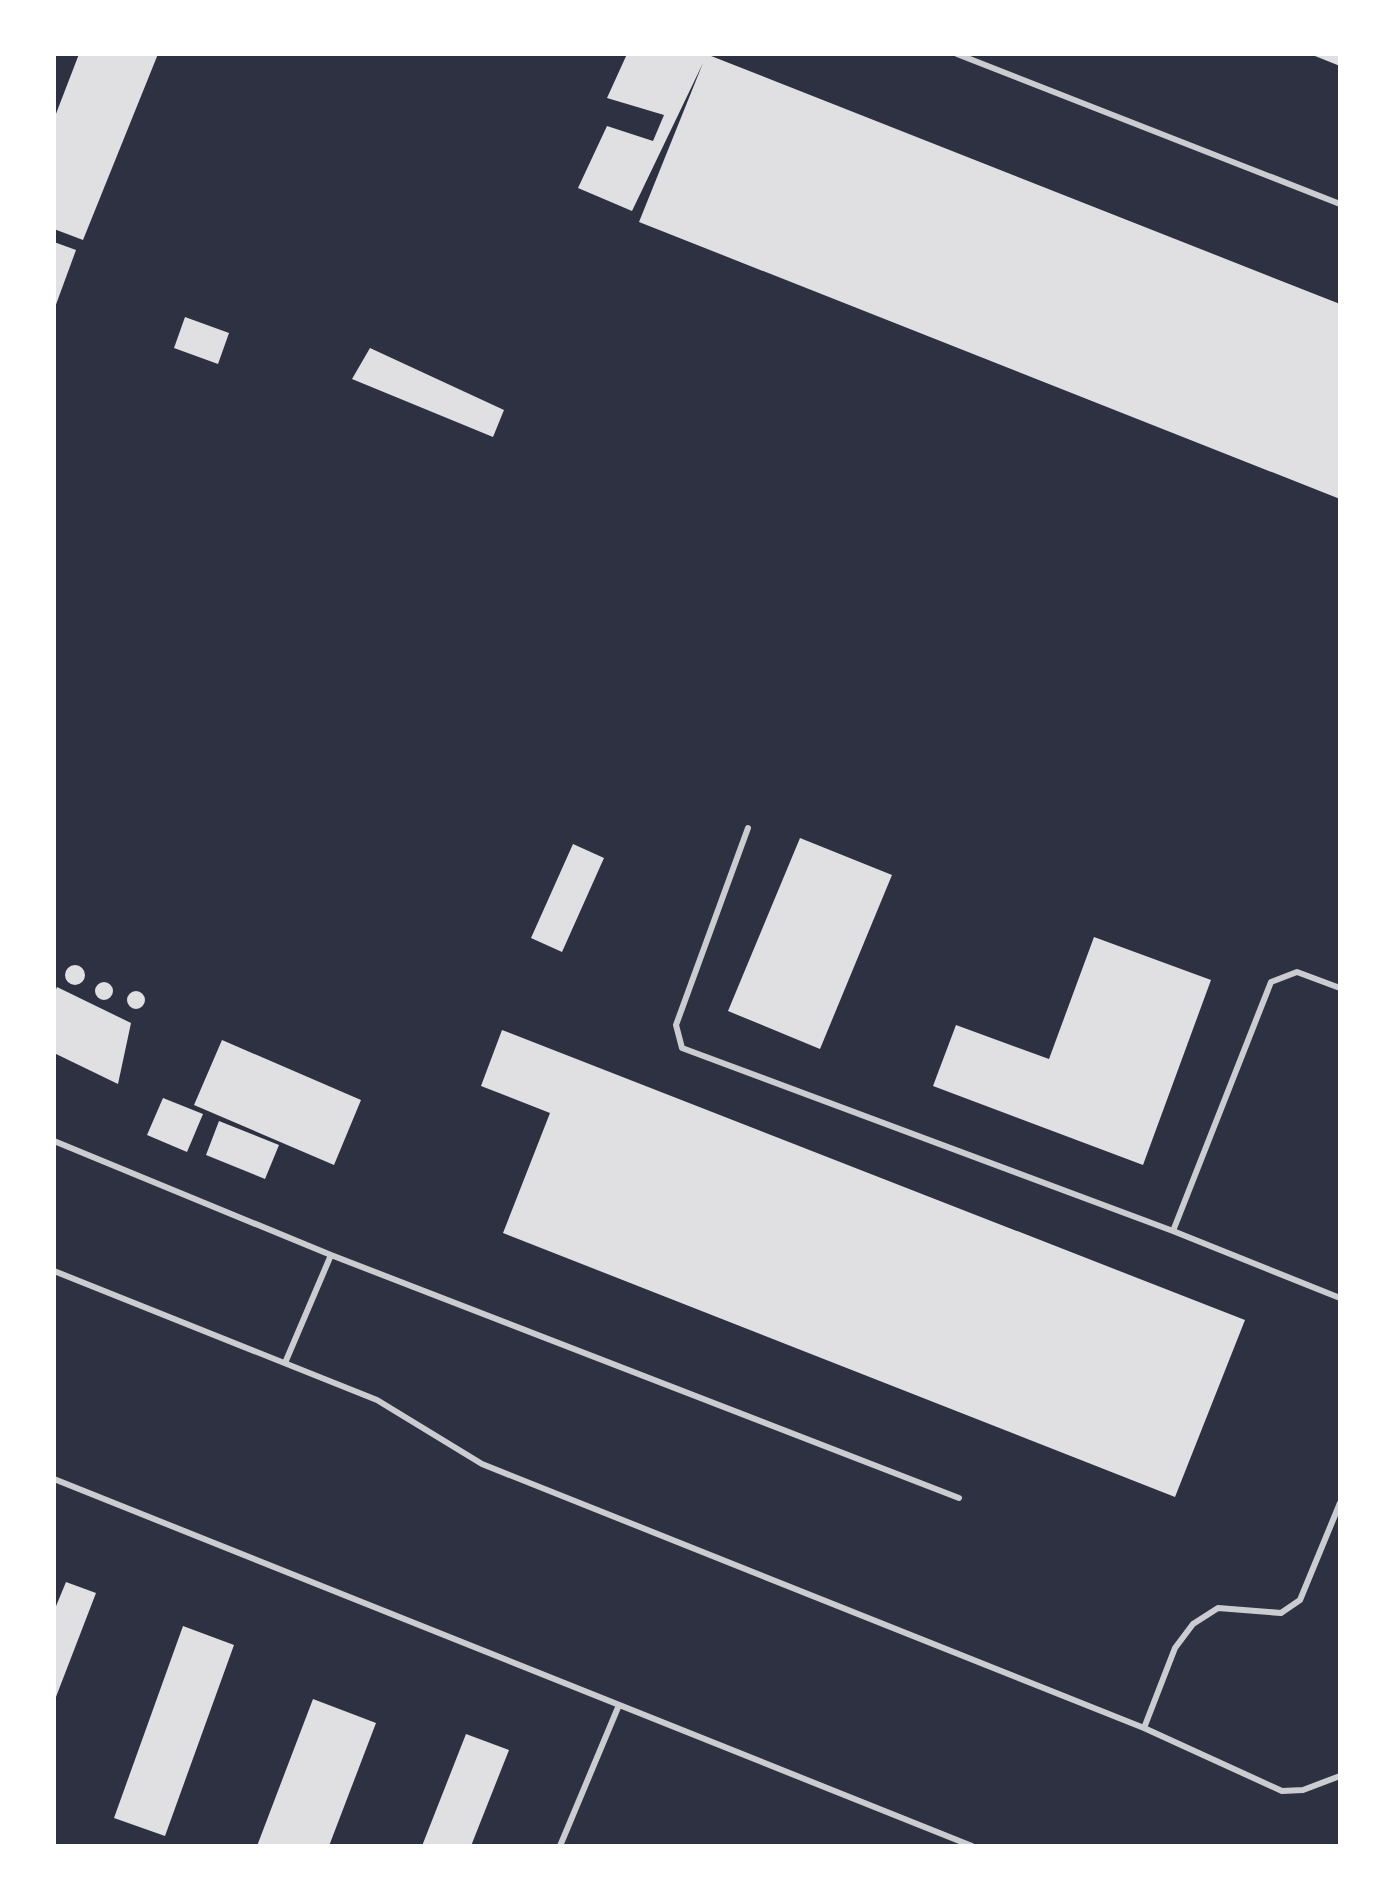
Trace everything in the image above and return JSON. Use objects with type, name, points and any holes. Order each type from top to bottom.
[{"type":"lane","points":[[957,54],[1340,204]]},
{"type":"lane","points":[[748,828],[676,1025],[682,1048],[1173,1231],[1340,1298]]},
{"type":"lane","points":[[1173,1231],[1271,982],[1297,972],[1340,988]]},
{"type":"lane","points":[[54,1141],[331,1255],[959,1498]]},
{"type":"lane","points":[[285,1363],[331,1255]]},
{"type":"lane","points":[[54,1271],[377,1400],[482,1464],[1144,1728],[1282,1791],[1303,1790],[1340,1776]]},
{"type":"lane","points":[[54,1479],[972,1846]]},
{"type":"lane","points":[[1144,1728],[1175,1648],[1193,1624],[1218,1608],[1281,1613],[1300,1600],[1340,1503]]},
{"type":"lane","points":[[560,1846],[619,1705]]},
{"type":"building","points":[[79,54],[158,54],[83,240],[54,229],[54,119]]},
{"type":"building","points":[[627,54],[706,54],[1340,304],[1340,499],[639,222],[703,63],[632,211],[578,188],[607,126],[653,141],[664,115],[607,98]]},
{"type":"building","points":[[1310,54],[1340,54],[1340,66]]},
{"type":"building","points":[[54,242],[76,250],[54,310]]},
{"type":"building","points":[[185,317],[229,333],[218,364],[174,348]]},
{"type":"building","points":[[370,348],[504,410],[493,437],[352,379]]},
{"type":"building","points":[[800,838],[892,875],[820,1049],[728,1011]]},
{"type":"building","points":[[573,844],[604,858],[562,952],[531,938]]},
{"type":"building","points":[[1094,937],[1211,980],[1143,1165],[933,1086],[956,1025],[1049,1059]]},
{"type":"building","points":[[75,965],[82,968],[85,975],[82,982],[75,985],[68,982],[65,975],[68,968]]},
{"type":"building","points":[[100,982],[108,982],[113,991],[111,998],[100,1000],[95,995],[95,987]]},
{"type":"building","points":[[57,987],[131,1023],[118,1084],[54,1053],[54,994]]},
{"type":"building","points":[[136,991],[145,1000],[136,1009],[127,1000]]},
{"type":"building","points":[[502,1030],[1245,1320],[1175,1497],[503,1233],[550,1113],[481,1086]]},
{"type":"building","points":[[222,1040],[361,1100],[334,1165],[194,1105]]},
{"type":"building","points":[[163,1098],[203,1114],[187,1152],[147,1135]]},
{"type":"building","points":[[219,1121],[279,1145],[265,1179],[206,1155]]},
{"type":"building","points":[[66,1582],[96,1593],[54,1702],[54,1611]]},
{"type":"building","points":[[183,1626],[234,1645],[165,1836],[114,1818]]},
{"type":"building","points":[[313,1699],[376,1723],[329,1846],[257,1846]]},
{"type":"building","points":[[466,1734],[509,1750],[471,1846],[422,1846]]}]
